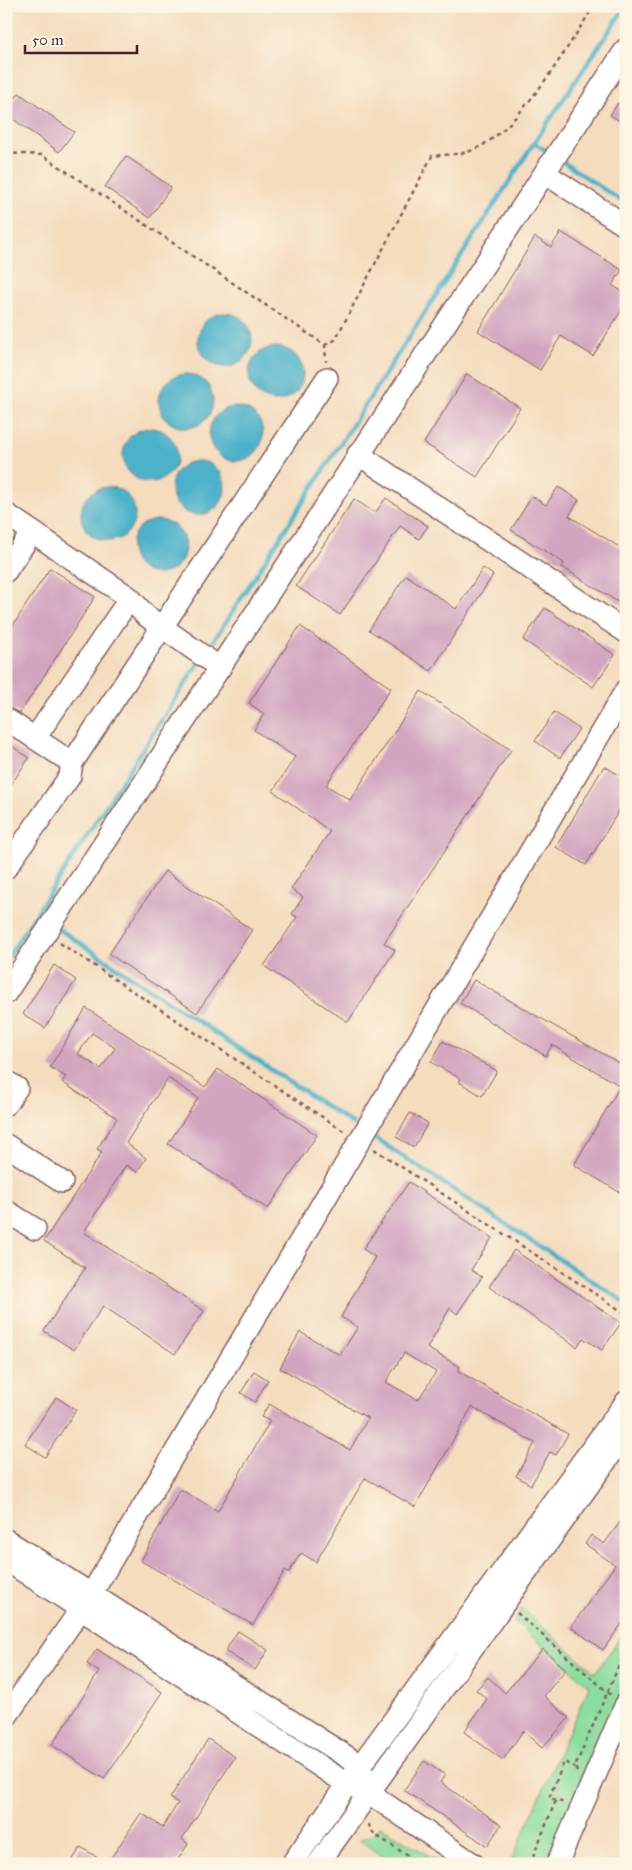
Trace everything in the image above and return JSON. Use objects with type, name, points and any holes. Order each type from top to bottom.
[{"type":"street","points":[[6,993],[358,454],[546,174],[626,49]]},
{"type":"street","points":[[546,174],[626,226]]},
{"type":"street","points":[[6,868],[70,776],[72,763],[327,378]]},
{"type":"street","points":[[358,454],[626,632]]},
{"type":"street","points":[[6,514],[130,598],[145,615],[220,668]]},
{"type":"street","points":[[6,571],[32,532]]},
{"type":"street","points":[[35,738],[130,598]]},
{"type":"street","points":[[6,1717],[87,1601],[626,690]]},
{"type":"street","points":[[6,719],[72,763]]},
{"type":"street","points":[[6,1081],[17,1088],[6,1104]]},
{"type":"street","points":[[6,1145],[62,1182]]},
{"type":"street","points":[[6,1211],[35,1230]]},
{"type":"street","points":[[292,1864],[360,1765],[626,1402]]},
{"type":"street","points":[[318,1864],[626,1433]]},
{"type":"street","points":[[6,1540],[87,1601],[347,1784],[369,1793],[473,1864]]},
{"type":"street","points":[[6,1560],[87,1601],[360,1765],[369,1793]]},
{"type":"street","points":[[557,1864],[625,1705]]},
{"type":"path","points":[[325,345],[335,340],[432,156],[470,151],[501,134],[550,75],[594,6]]},
{"type":"path","points":[[6,153],[42,155],[325,345]]},
{"type":"path","points":[[325,345],[327,378]]},
{"type":"path","points":[[56,941],[351,1135]]},
{"type":"path","points":[[369,1146],[626,1314]]},
{"type":"path","points":[[514,1611],[625,1705]]},
{"type":"path","points":[[575,1767],[606,1690],[626,1649]]},
{"type":"path","points":[[569,1795],[565,1803],[549,1798],[564,1762],[575,1767],[578,1773],[575,1780]]},
{"type":"path","points":[[530,1864],[556,1800]]},
{"type":"path","points":[[368,1824],[374,1834],[421,1864]]},
{"type":"green space","points":[[522,1609],[595,1673],[626,1629],[626,1690],[616,1706],[552,1864],[510,1864],[589,1686],[514,1621]]},
{"type":"green space","points":[[380,1826],[443,1864],[395,1864],[359,1840],[374,1834]]},
{"type":"water","points":[[225,313],[235,315],[244,321],[250,330],[252,340],[250,350],[244,359],[235,365],[225,367],[215,365],[206,359],[200,350],[198,340],[200,330],[206,321],[215,315]]},
{"type":"water","points":[[276,347],[286,349],[295,355],[301,364],[303,374],[301,384],[295,393],[286,399],[276,401],[266,399],[257,393],[251,384],[249,374],[251,364],[257,355],[266,349]]},
{"type":"water","points":[[186,374],[196,376],[205,382],[211,391],[213,401],[211,411],[205,420],[196,426],[186,428],[176,426],[167,420],[161,411],[159,401],[161,391],[167,382],[176,376]]},
{"type":"water","points":[[236,407],[246,409],[255,415],[261,424],[263,434],[261,444],[255,453],[246,459],[236,461],[226,459],[217,453],[211,444],[209,434],[211,424],[217,415],[226,409]]},
{"type":"water","points":[[150,428],[160,430],[169,436],[175,445],[177,455],[175,465],[169,474],[160,480],[150,482],[140,480],[131,474],[125,465],[123,455],[125,445],[131,436],[140,430]]},
{"type":"water","points":[[198,461],[208,463],[217,469],[223,478],[225,488],[223,498],[217,507],[208,513],[198,515],[188,513],[179,507],[173,498],[171,488],[173,478],[179,469],[188,463]]},
{"type":"water","points":[[108,487],[118,489],[127,495],[133,504],[135,514],[133,524],[127,533],[118,539],[108,541],[98,539],[89,533],[83,524],[81,514],[83,504],[89,495],[98,489]]},
{"type":"water","points":[[158,520],[168,522],[177,528],[183,537],[185,547],[183,557],[177,566],[168,572],[158,574],[148,572],[139,566],[133,557],[131,547],[133,537],[139,528],[148,522]]},
{"type":"building","points":[[19,93],[74,132],[59,152],[6,114],[6,111]]},
{"type":"building","points":[[618,103],[626,108],[626,125],[610,115]]},
{"type":"building","points":[[126,156],[171,187],[150,218],[105,187]]},
{"type":"building","points":[[561,232],[622,270],[612,285],[626,294],[626,303],[593,356],[561,336],[540,370],[478,331],[535,237],[551,247]]},
{"type":"building","points":[[467,374],[520,408],[477,477],[424,443]]},
{"type":"building","points":[[558,487],[579,500],[569,516],[626,551],[626,607],[562,567],[564,563],[511,530],[532,496],[546,505]]},
{"type":"building","points":[[386,498],[428,526],[419,539],[400,526],[340,615],[296,586],[354,499],[375,513]]},
{"type":"building","points":[[50,568],[95,597],[20,713],[6,707],[6,636]]},
{"type":"building","points":[[483,568],[493,575],[431,671],[369,630],[406,575],[456,609]]},
{"type":"building","points":[[545,608],[615,655],[593,687],[523,640]]},
{"type":"building","points":[[300,626],[391,688],[326,785],[350,800],[421,691],[511,750],[384,943],[395,950],[348,1022],[264,966],[297,917],[292,914],[303,897],[291,889],[330,831],[273,791],[295,757],[254,730],[264,714],[249,703]]},
{"type":"building","points":[[554,712],[579,729],[560,758],[535,741]]},
{"type":"building","points":[[6,742],[29,758],[6,792]]},
{"type":"building","points":[[604,766],[626,779],[626,799],[586,865],[556,847]]},
{"type":"building","points":[[165,871],[252,930],[197,1013],[109,954]]},
{"type":"building","points":[[54,965],[76,980],[45,1028],[23,1014]]},
{"type":"building","points":[[474,980],[626,1067],[626,1196],[574,1165],[620,1086],[552,1045],[546,1056],[460,1003]]},
{"type":"building","points":[[86,1008],[205,1087],[218,1069],[317,1135],[268,1209],[168,1144],[198,1098],[168,1078],[126,1143],[146,1158],[137,1172],[126,1165],[84,1232],[204,1311],[175,1354],[103,1306],[74,1350],[44,1331],[85,1268],[44,1241],[102,1152],[97,1149],[117,1118],[62,1082],[66,1077],[50,1067]],"holes":[[[92,1033],[115,1048],[101,1069],[78,1054]]]},
{"type":"building","points":[[443,1041],[497,1071],[482,1096],[459,1082],[461,1079],[431,1062]]},
{"type":"building","points":[[410,1113],[428,1123],[414,1147],[396,1137]]},
{"type":"building","points":[[409,1182],[492,1238],[471,1270],[482,1277],[457,1314],[450,1308],[427,1348],[460,1367],[458,1371],[568,1434],[556,1455],[550,1452],[531,1485],[516,1476],[535,1443],[472,1407],[415,1507],[365,1478],[316,1562],[301,1553],[289,1572],[285,1570],[253,1625],[141,1561],[180,1489],[218,1511],[270,1421],[261,1417],[269,1404],[350,1450],[368,1418],[280,1368],[300,1332],[340,1355],[358,1327],[341,1317],[375,1257],[363,1249]],"holes":[[[404,1353],[436,1372],[418,1400],[386,1382]]]},
{"type":"building","points":[[514,1250],[621,1323],[602,1350],[583,1338],[577,1347],[489,1287]]},
{"type":"building","points":[[254,1371],[268,1380],[255,1402],[241,1393]]},
{"type":"building","points":[[56,1397],[76,1410],[45,1457],[25,1444]]},
{"type":"building","points":[[626,1514],[626,1618],[603,1650],[571,1627],[615,1565],[585,1544],[591,1535],[604,1544]]},
{"type":"building","points":[[238,1631],[268,1650],[255,1670],[225,1651]]},
{"type":"building","points":[[97,1649],[162,1692],[104,1779],[52,1745],[99,1672],[87,1664]]},
{"type":"building","points":[[543,1649],[566,1669],[544,1696],[569,1718],[542,1748],[523,1731],[503,1760],[464,1732],[487,1699],[476,1690],[488,1677],[505,1693]]},
{"type":"building","points":[[208,1739],[235,1757],[182,1839],[188,1844],[175,1864],[107,1864],[141,1813],[163,1827],[178,1803],[170,1798]]},
{"type":"building","points":[[424,1761],[445,1775],[440,1782],[501,1825],[487,1846],[404,1790]]},
{"type":"building","points":[[81,1847],[107,1864],[70,1864]]},
{"type":"waterway","points":[[207,651],[534,143],[626,6]]},
{"type":"waterway","points":[[534,143],[550,153]]},
{"type":"waterway","points":[[560,160],[626,204]]},
{"type":"waterway","points":[[6,960],[200,661]]},
{"type":"waterway","points":[[56,927],[353,1124]]},
{"type":"waterway","points":[[373,1137],[626,1303]]}]
